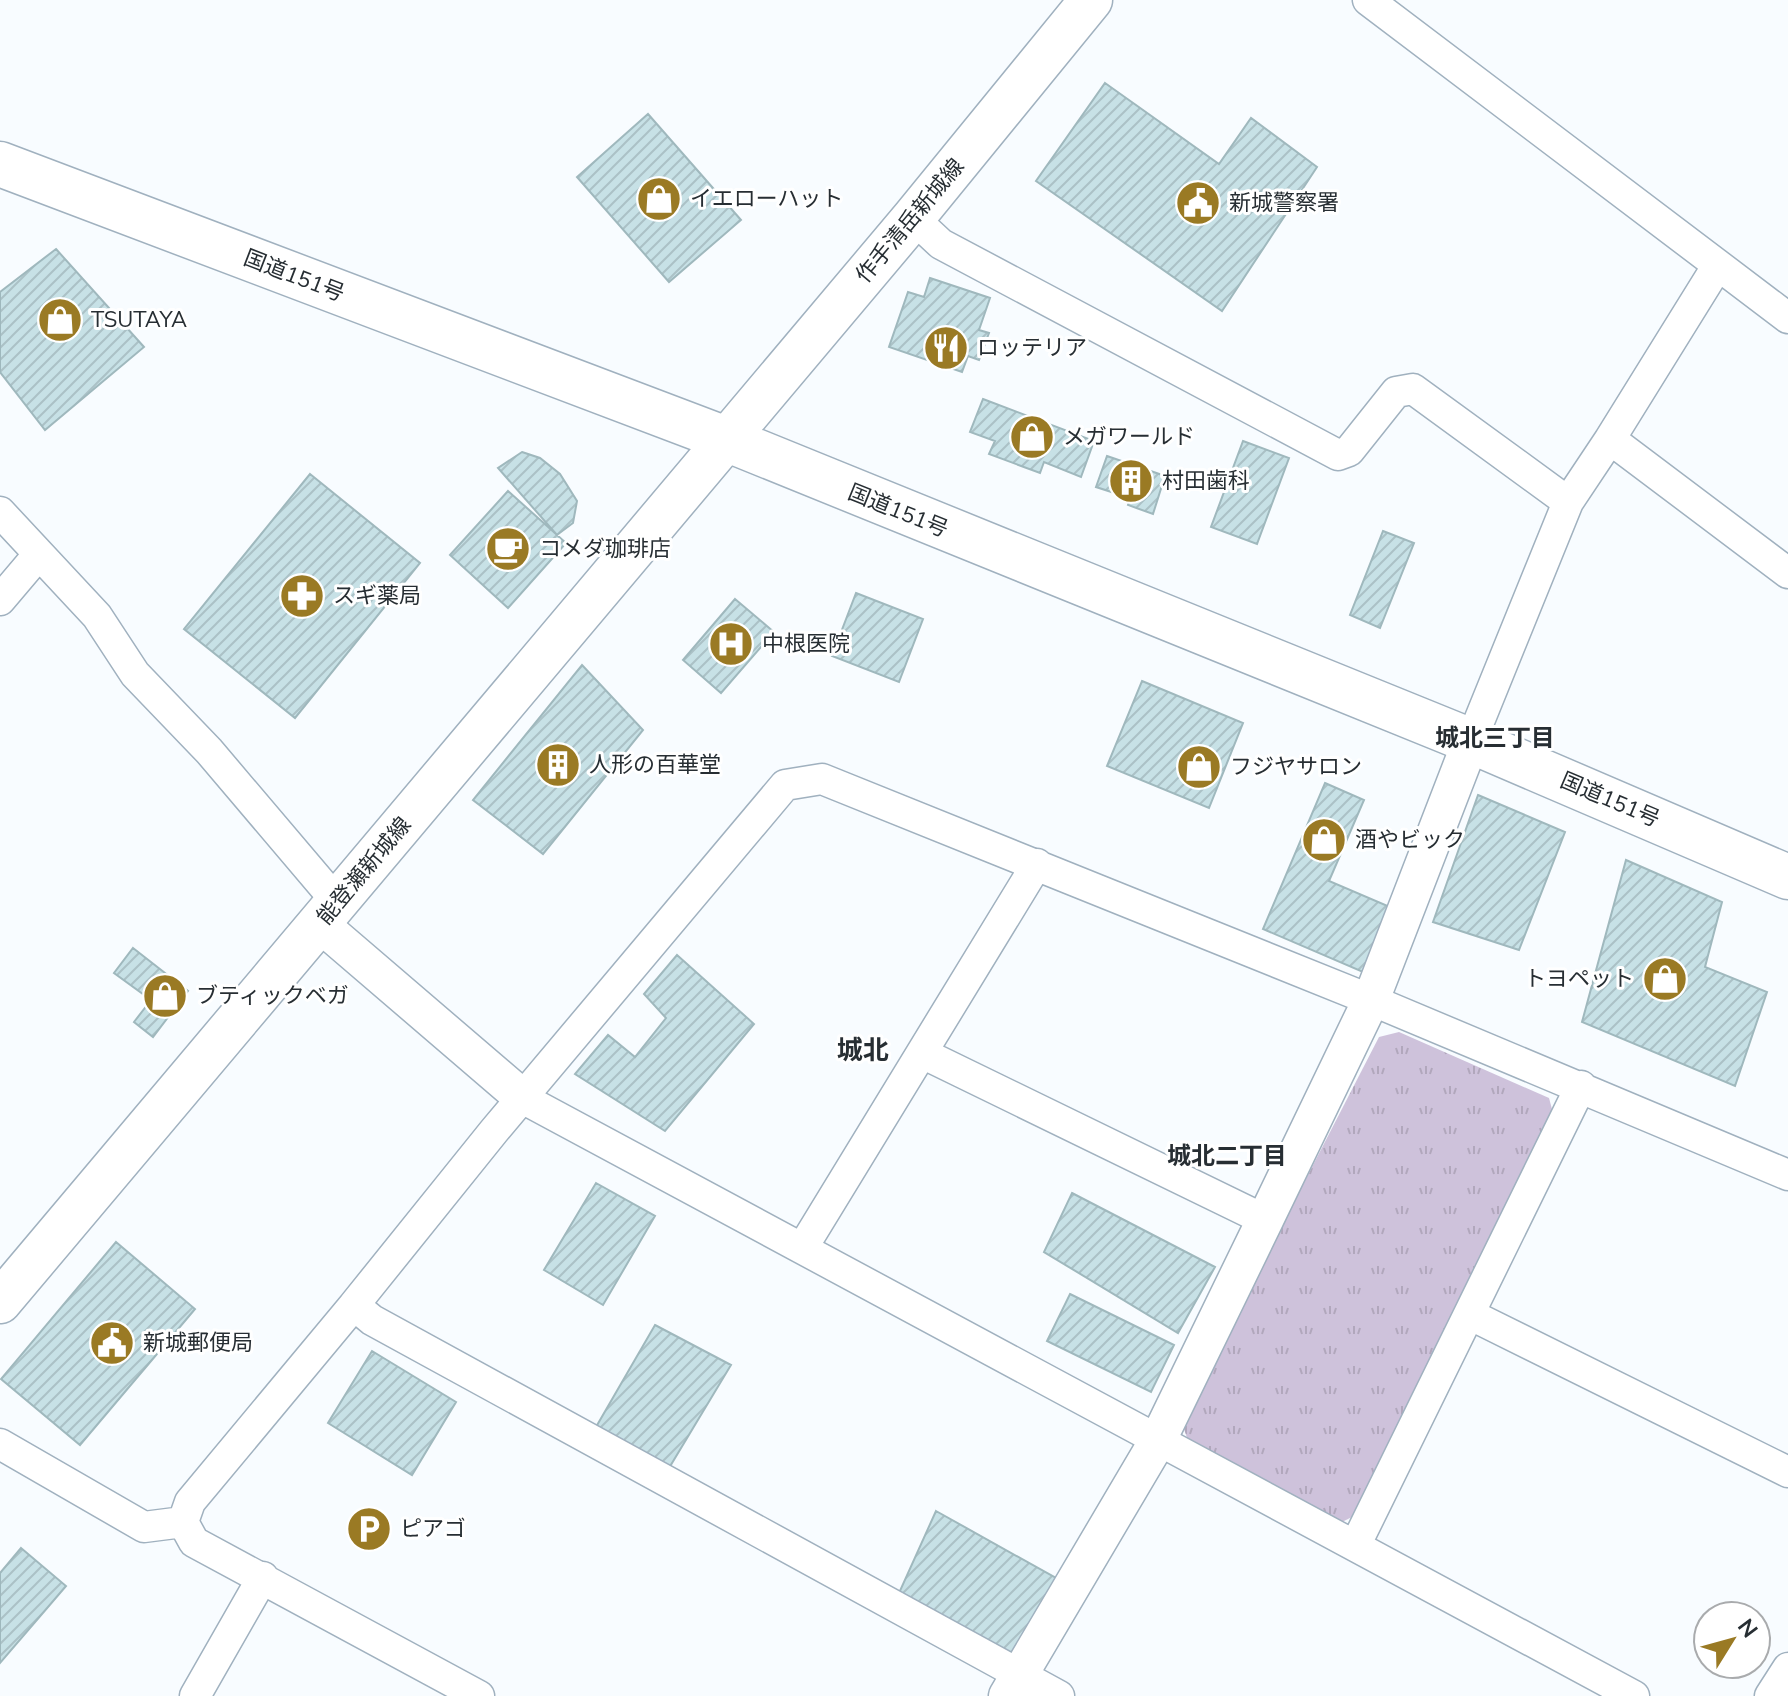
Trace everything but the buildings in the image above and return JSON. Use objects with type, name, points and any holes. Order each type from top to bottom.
[{"type":"highway","name":"国道151号","points":[[0,164],[726,439],[1471,741],[1788,877]]},
{"type":"main road","name":"作手清岳新城線","points":[[726,439],[913,218],[1091,0]]},
{"type":"main road","name":"能登瀬新城線","points":[[0,1302],[726,439]]},
{"type":"street","points":[[1368,0],[1788,318]]},
{"type":"street","points":[[913,218],[941,244],[1338,455],[1349,451],[1396,392],[1413,389],[1568,502]]},
{"type":"street","points":[[1014,1685],[1157,1442],[1371,1000],[1568,502],[1718,265]]},
{"type":"street","points":[[1610,439],[1788,573]]},
{"type":"street","points":[[0,512],[97,616],[135,674],[209,751],[329,914],[524,1099],[1634,1696]]},
{"type":"street","points":[[0,600],[39,554]]},
{"type":"street","points":[[479,1696],[194,1542],[183,1522],[190,1502],[494,1131],[785,785],[822,779],[1581,1086],[1788,1175]]},
{"type":"street","points":[[803,1247],[924,1054],[1037,864]]},
{"type":"street","points":[[924,1054],[1265,1220]]},
{"type":"street","points":[[1355,1546],[1581,1086]]},
{"type":"street","points":[[354,1305],[372,1320],[1014,1685],[1059,1696]]},
{"type":"street","points":[[1471,1315],[1788,1472]]},
{"type":"street","points":[[0,1444],[144,1527],[183,1522]]},
{"type":"street","points":[[195,1696],[263,1577]]},
{"type":"street","points":[[1770,1696],[1788,1668]]},
{"type":"green space","points":[[1399,1032],[1549,1098],[1553,1113],[1356,1515],[1336,1525],[1190,1446],[1181,1421],[1379,1037]]},
{"type":"place","name":"イエローハット","points":[[659,199]]},
{"type":"place","name":"新城警察署","points":[[1198,203]]},
{"type":"place","name":"TSUTAYA","points":[[60,320]]},
{"type":"place","name":"ロッテリア","points":[[946,348]]},
{"type":"place","name":"メガワールド","points":[[1032,437]]},
{"type":"place","name":"村田歯科","points":[[1131,481]]},
{"type":"place","name":"コメダ珈琲店","points":[[508,549]]},
{"type":"place","name":"スギ薬局","points":[[302,596]]},
{"type":"place","name":"中根医院","points":[[731,644]]},
{"type":"place","name":"人形の百華堂","points":[[558,765]]},
{"type":"place","name":"フジヤサロン","points":[[1199,767]]},
{"type":"place","name":"酒やビック","points":[[1324,840]]},
{"type":"place","name":"トヨペット","points":[[1665,979]]},
{"type":"place","name":"ブティックベガ","points":[[165,996]]},
{"type":"place","name":"新城郵便局","points":[[112,1343]]},
{"type":"place","name":"ピアゴ","points":[[369,1529]]},
{"type":"district","name":"城北三丁目","points":[[1495,738]]},
{"type":"district","name":"城北","points":[[863,1050]]},
{"type":"district","name":"城北二丁目","points":[[1227,1156]]}]
